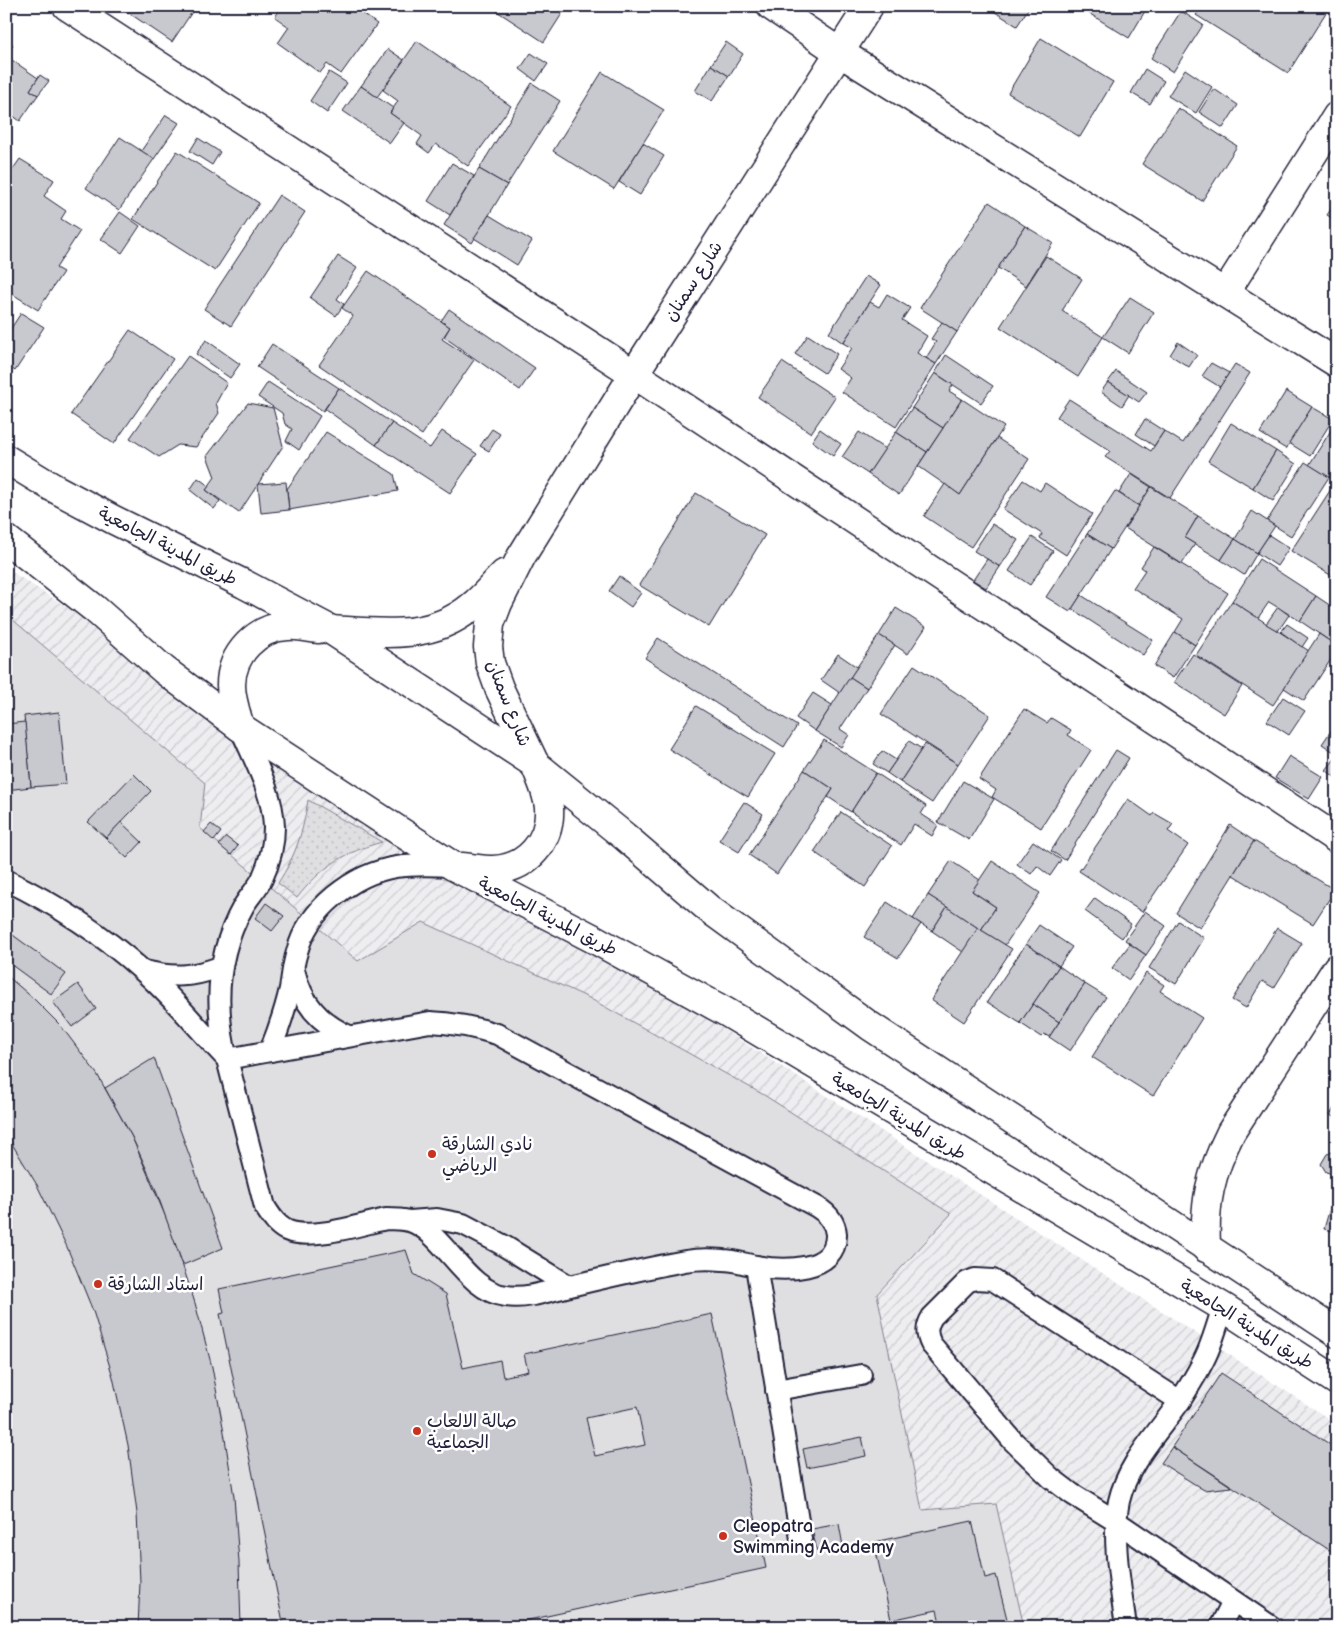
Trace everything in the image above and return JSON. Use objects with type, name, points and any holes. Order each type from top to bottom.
[{"type":"street","points":[[67,6],[634,374],[1337,839]]},
{"type":"street","points":[[771,6],[839,52],[1337,363]]},
{"type":"street","name":"شارع سمنان","points":[[453,866],[495,870],[513,866],[529,857],[542,843],[548,826],[549,807],[544,788],[535,764],[499,688],[490,663],[488,647],[490,624],[498,603],[521,557],[634,374],[869,6]]},
{"type":"street","points":[[1225,293],[1337,116]]},
{"type":"street","name":"طريق المدينة الجامعية","points":[[6,459],[52,487],[114,520],[244,584],[330,630],[535,764]]},
{"type":"street","points":[[6,539],[95,610],[164,670],[240,727]]},
{"type":"street","name":"شارع سمنان","points":[[240,727],[233,701],[231,684],[234,667],[241,652],[252,639],[267,630],[288,626],[330,630],[410,633],[432,628],[452,620],[472,607],[521,557]]},
{"type":"street","name":"طريق المدينة الجامعية","points":[[240,727],[453,866],[523,904],[594,939],[726,1012],[1223,1307],[1337,1381]]},
{"type":"street","points":[[535,764],[624,836],[709,909],[870,1026],[1337,1333]]},
{"type":"street","points":[[1206,1248],[1205,1218],[1209,1188],[1218,1159],[1231,1132],[1337,968]]},
{"type":"lane","points":[[240,727],[267,791],[274,828],[271,851],[261,880],[243,907],[233,926],[226,946],[220,967],[218,1014],[226,1059],[265,1207],[273,1220],[284,1229],[298,1234],[314,1234],[386,1219],[410,1221],[436,1219],[463,1224],[501,1244],[569,1286]]},
{"type":"lane","points":[[270,1051],[282,1018],[297,951],[311,921],[328,902],[348,886],[371,874],[395,867],[422,865],[453,866]]},
{"type":"lane","points":[[6,880],[68,913],[106,940],[144,971],[226,1059]]},
{"type":"lane","points":[[144,971],[175,976],[190,976],[220,967]]},
{"type":"lane","points":[[294,967],[298,986],[306,1002],[318,1017],[332,1029],[349,1036]]},
{"type":"lane","points":[[226,1059],[430,1022],[453,1023],[475,1027],[497,1034],[817,1207],[826,1213],[833,1222],[836,1233],[835,1243],[830,1253],[822,1261],[798,1268],[756,1266],[724,1260],[696,1260],[526,1296],[506,1296],[490,1292],[464,1270],[422,1227],[410,1221]]},
{"type":"lane","points":[[756,1266],[800,1540]]},
{"type":"lane","points":[[1180,1401],[993,1280],[975,1279],[967,1282],[928,1323],[927,1330],[931,1344],[1031,1460],[1058,1483],[1094,1509],[1117,1522],[1272,1627]]},
{"type":"lane","points":[[1126,1627],[1118,1553],[1117,1522],[1119,1502],[1125,1482],[1134,1464],[1180,1401],[1208,1350],[1223,1307]]},
{"type":"lane","points":[[776,1390],[861,1375]]},
{"type":"lane","points":[[1220,1627],[1233,1601]]},
{"type":"shaded area","name":"نادي الشارقة الرياضي","points":[[6,568],[1337,1424],[1337,1627],[6,1627]]},
{"type":"shaded area","name":"نادي الشارقة الرياضي","points":[[6,614],[205,783],[200,828],[358,961],[423,922],[589,998],[764,1095],[951,1214],[877,1294],[922,1510],[996,1504],[1024,1627],[6,1627]]},
{"type":"shaded area","points":[[308,800],[382,842],[356,851],[335,862],[315,878],[297,898],[278,883],[290,863],[298,843]]},
{"type":"building","points":[[125,6],[191,6],[194,9],[172,42],[123,9]]},
{"type":"building","points":[[282,6],[352,6],[377,24],[341,74],[327,64],[320,73],[278,43],[289,27],[275,17]]},
{"type":"building","points":[[489,6],[567,6],[544,42]]},
{"type":"building","points":[[995,6],[1030,6],[1017,26],[992,10]]},
{"type":"building","points":[[1077,6],[1148,6],[1129,38]]},
{"type":"building","points":[[1202,6],[1330,6],[1288,73],[1196,15]]},
{"type":"building","points":[[1181,11],[1203,25],[1173,72],[1151,58]]},
{"type":"building","points":[[1041,38],[1113,82],[1080,137],[1008,93]]},
{"type":"building","points":[[6,40],[13,45],[6,55]]},
{"type":"building","points":[[417,41],[511,106],[468,166],[436,144],[429,153],[417,144],[422,136],[390,113],[398,101],[383,90]]},
{"type":"building","points":[[726,42],[743,54],[729,76],[711,65]]},
{"type":"building","points":[[388,49],[404,60],[377,97],[361,86]]},
{"type":"building","points":[[531,53],[548,64],[536,81],[520,69]]},
{"type":"building","points":[[6,56],[38,78],[30,90],[38,95],[20,121],[12,115],[6,124]]},
{"type":"building","points":[[711,65],[729,76],[712,101],[695,91]]},
{"type":"building","points":[[1145,69],[1164,81],[1150,104],[1131,93]]},
{"type":"building","points":[[1185,69],[1212,87],[1196,113],[1168,96]]},
{"type":"building","points":[[329,72],[347,83],[327,113],[310,101]]},
{"type":"building","points":[[602,72],[664,110],[614,189],[553,151]]},
{"type":"building","points":[[40,75],[49,81],[38,95],[30,90]]},
{"type":"building","points":[[532,83],[560,101],[507,185],[479,169]]},
{"type":"building","points":[[361,86],[393,108],[390,113],[404,123],[390,143],[343,111]]},
{"type":"building","points":[[1214,89],[1238,105],[1223,128],[1199,112]]},
{"type":"building","points":[[1178,108],[1237,146],[1202,201],[1142,164]]},
{"type":"building","points":[[166,115],[179,123],[154,159],[141,151]]},
{"type":"building","points":[[120,137],[154,159],[119,210],[86,188]]},
{"type":"building","points":[[198,138],[220,152],[212,165],[190,151]]},
{"type":"building","points":[[643,143],[664,156],[640,195],[619,182]]},
{"type":"building","points":[[177,151],[259,203],[215,271],[133,219]]},
{"type":"building","points":[[20,159],[54,180],[44,196],[66,211],[61,219],[80,231],[56,268],[63,272],[38,310],[6,290],[6,179]]},
{"type":"building","points":[[452,163],[474,176],[450,215],[428,201]]},
{"type":"building","points":[[479,169],[507,185],[472,243],[444,225]]},
{"type":"building","points":[[279,195],[305,212],[231,326],[204,309]]},
{"type":"building","points":[[1337,201],[1337,221],[1327,215]]},
{"type":"building","points":[[989,202],[1025,226],[957,332],[920,308]]},
{"type":"building","points":[[120,212],[140,226],[122,253],[101,239]]},
{"type":"building","points":[[489,215],[532,241],[517,265],[474,238]]},
{"type":"building","points":[[1025,226],[1053,243],[1026,286],[998,268]]},
{"type":"building","points":[[338,256],[357,268],[337,299],[344,304],[336,316],[310,298]]},
{"type":"building","points":[[1046,256],[1082,279],[1062,311],[1103,337],[1078,377],[1000,327]]},
{"type":"building","points":[[368,271],[450,327],[442,339],[474,360],[422,435],[319,365],[353,316],[342,308]]},
{"type":"building","points":[[866,276],[881,285],[843,343],[829,333]]},
{"type":"building","points":[[887,294],[910,308],[902,320],[927,336],[917,353],[936,364],[896,427],[842,392],[851,378],[838,369],[852,348],[843,343],[870,302],[879,307]]},
{"type":"building","points":[[1130,297],[1154,312],[1128,353],[1103,337]]},
{"type":"building","points":[[449,309],[535,368],[520,390],[444,337],[450,327],[441,321]]},
{"type":"building","points":[[21,313],[44,327],[15,371],[6,365],[6,336]]},
{"type":"building","points":[[942,322],[957,332],[936,364],[926,358],[936,342],[931,339]]},
{"type":"building","points":[[130,330],[173,359],[114,444],[71,414]]},
{"type":"building","points":[[808,335],[837,354],[824,373],[795,354]]},
{"type":"building","points":[[206,340],[240,364],[230,378],[196,354]]},
{"type":"building","points":[[1178,342],[1197,355],[1189,367],[1170,355]]},
{"type":"building","points":[[272,344],[339,388],[323,411],[257,367]]},
{"type":"building","points":[[946,355],[993,386],[981,403],[935,373]]},
{"type":"building","points":[[188,356],[227,383],[216,403],[219,413],[196,447],[178,445],[159,457],[130,438]]},
{"type":"building","points":[[782,362],[835,397],[811,433],[758,397]]},
{"type":"building","points":[[1211,363],[1229,373],[1220,387],[1202,376]]},
{"type":"building","points":[[1235,364],[1250,373],[1170,498],[1105,457],[1110,451],[1057,417],[1069,399],[1151,451],[1164,431],[1183,443]]},
{"type":"building","points":[[1116,371],[1147,392],[1139,402],[1108,382]]},
{"type":"building","points":[[935,373],[953,385],[949,391],[962,399],[943,428],[912,408]]},
{"type":"building","points":[[268,382],[320,416],[299,450],[286,441],[292,429],[285,424],[282,413],[258,397]]},
{"type":"building","points":[[1108,382],[1129,395],[1122,406],[1101,392]]},
{"type":"building","points":[[339,388],[392,423],[376,445],[325,409]]},
{"type":"building","points":[[1286,391],[1312,407],[1286,449],[1260,433]]},
{"type":"building","points":[[962,399],[1004,427],[960,495],[918,466]]},
{"type":"building","points":[[248,403],[273,408],[283,446],[239,513],[206,490],[215,477],[207,456]]},
{"type":"building","points":[[1312,407],[1333,419],[1310,456],[1289,443]]},
{"type":"building","points":[[912,408],[943,428],[927,452],[896,432]]},
{"type":"building","points":[[1145,419],[1164,431],[1154,446],[1136,434]]},
{"type":"building","points":[[392,423],[430,448],[442,431],[477,454],[450,493],[376,445]]},
{"type":"building","points":[[1231,423],[1276,451],[1253,488],[1208,461]]},
{"type":"building","points":[[1335,424],[1337,425],[1337,464],[1329,477],[1309,465]]},
{"type":"building","points":[[492,429],[500,434],[489,451],[480,446]]},
{"type":"building","points":[[820,429],[841,444],[833,456],[812,441]]},
{"type":"building","points":[[326,432],[394,474],[398,491],[289,510],[287,489]]},
{"type":"building","points":[[859,432],[885,449],[868,474],[842,457]]},
{"type":"building","points":[[896,432],[927,452],[899,495],[868,474]]},
{"type":"building","points":[[997,438],[1029,459],[971,547],[924,516],[945,484],[960,495]]},
{"type":"building","points":[[1276,451],[1296,464],[1273,501],[1253,488]]},
{"type":"building","points":[[1305,462],[1329,477],[1291,536],[1267,521]]},
{"type":"building","points":[[1337,464],[1337,482],[1329,477]]},
{"type":"building","points":[[1131,474],[1151,487],[1139,506],[1119,493]]},
{"type":"building","points":[[198,478],[209,486],[206,490],[220,501],[214,509],[190,490]]},
{"type":"building","points":[[1023,480],[1040,491],[1045,483],[1092,514],[1066,555],[1040,538],[1042,534],[1003,509]]},
{"type":"building","points":[[286,482],[289,510],[261,513],[258,484]]},
{"type":"building","points":[[1333,486],[1337,488],[1337,579],[1291,551]]},
{"type":"building","points":[[1151,487],[1198,516],[1185,538],[1195,544],[1182,564],[1125,528]]},
{"type":"building","points":[[1115,491],[1139,506],[1111,549],[1087,534]]},
{"type":"building","points":[[696,493],[765,535],[709,627],[639,585]]},
{"type":"building","points":[[1252,511],[1275,526],[1257,553],[1235,539]]},
{"type":"building","points":[[1198,516],[1235,539],[1221,560],[1185,538]]},
{"type":"building","points":[[992,524],[1018,540],[1000,567],[974,551]]},
{"type":"building","points":[[1087,534],[1111,549],[1070,612],[1046,597]]},
{"type":"building","points":[[1269,535],[1289,548],[1277,566],[1257,553]]},
{"type":"building","points":[[1032,537],[1053,551],[1030,585],[1009,571]]},
{"type":"building","points":[[1235,539],[1257,553],[1244,575],[1221,560]]},
{"type":"building","points":[[1154,547],[1228,593],[1195,645],[1175,632],[1183,619],[1133,588],[1145,570],[1141,567]]},
{"type":"building","points":[[987,559],[1000,567],[986,588],[973,580]]},
{"type":"building","points":[[1259,559],[1316,596],[1300,621],[1269,602],[1258,618],[1232,601]]},
{"type":"building","points":[[619,576],[641,593],[631,607],[609,591]]},
{"type":"building","points":[[1081,595],[1153,640],[1143,655],[1072,609]]},
{"type":"building","points":[[1316,596],[1337,610],[1337,646],[1300,621]]},
{"type":"building","points":[[1232,601],[1309,651],[1273,705],[1196,655]]},
{"type":"building","points":[[1278,607],[1289,615],[1278,631],[1266,624]]},
{"type":"building","points":[[896,608],[926,627],[908,654],[879,635]]},
{"type":"building","points":[[1287,624],[1308,638],[1302,647],[1281,632]]},
{"type":"building","points":[[1175,632],[1195,645],[1173,678],[1154,666]]},
{"type":"building","points":[[1319,634],[1337,646],[1337,650],[1304,701],[1284,688]]},
{"type":"building","points":[[879,635],[895,645],[867,688],[850,677]]},
{"type":"building","points":[[658,638],[797,726],[784,747],[645,658]]},
{"type":"building","points":[[838,654],[857,667],[840,693],[821,680]]},
{"type":"building","points":[[1193,654],[1242,686],[1224,714],[1174,682]]},
{"type":"building","points":[[914,665],[990,715],[958,764],[881,714]]},
{"type":"building","points":[[850,677],[867,688],[840,729],[849,735],[841,747],[815,731]]},
{"type":"building","points":[[813,693],[832,705],[815,731],[796,718]]},
{"type":"building","points":[[1283,697],[1305,711],[1289,735],[1267,721]]},
{"type":"building","points":[[696,706],[775,754],[748,797],[669,749]]},
{"type":"building","points":[[1024,709],[1047,723],[1051,718],[1071,730],[1068,735],[1091,750],[1041,828],[992,797],[996,790],[979,779]]},
{"type":"building","points":[[59,712],[66,784],[31,787],[24,716]]},
{"type":"building","points":[[25,722],[31,787],[6,790],[6,724]]},
{"type":"building","points":[[1337,722],[1337,754],[1322,744]]},
{"type":"building","points":[[824,740],[876,773],[851,812],[828,797],[833,789],[804,770]]},
{"type":"building","points":[[909,741],[922,749],[900,782],[887,773]]},
{"type":"building","points":[[925,744],[958,764],[932,803],[900,782]]},
{"type":"building","points":[[1116,750],[1129,758],[1065,860],[1051,851]]},
{"type":"building","points":[[882,751],[896,760],[887,773],[873,764]]},
{"type":"building","points":[[1289,756],[1323,777],[1309,799],[1275,778]]},
{"type":"building","points":[[1337,756],[1337,779],[1326,770]]},
{"type":"building","points":[[804,770],[833,789],[777,874],[749,855]]},
{"type":"building","points":[[876,773],[926,806],[921,814],[938,825],[932,836],[914,824],[901,845],[851,812]]},
{"type":"building","points":[[134,774],[151,791],[106,838],[88,822]]},
{"type":"building","points":[[963,781],[994,799],[969,840],[938,822]]},
{"type":"building","points":[[1128,799],[1152,816],[1154,813],[1173,824],[1168,831],[1188,845],[1142,912],[1079,871]]},
{"type":"building","points":[[744,802],[763,814],[739,852],[719,840]]},
{"type":"building","points":[[841,812],[892,846],[865,887],[814,852]]},
{"type":"building","points":[[121,822],[142,842],[127,858],[106,838]]},
{"type":"building","points":[[211,824],[221,832],[214,841],[204,832]]},
{"type":"building","points":[[1230,825],[1254,841],[1200,928],[1176,913]]},
{"type":"building","points":[[226,837],[238,846],[231,855],[219,845]]},
{"type":"building","points":[[1033,841],[1061,860],[1050,876],[1037,866],[1031,874],[1017,864]]},
{"type":"building","points":[[1254,841],[1335,890],[1313,924],[1233,875]]},
{"type":"building","points":[[951,861],[980,880],[972,891],[996,907],[981,930],[928,895]]},
{"type":"building","points":[[992,861],[1040,893],[1005,945],[981,930],[996,907],[972,891]]},
{"type":"building","points":[[928,895],[947,907],[932,931],[913,919]]},
{"type":"building","points":[[1095,898],[1131,924],[1122,938],[1085,911]]},
{"type":"building","points":[[887,902],[921,924],[898,958],[864,937]]},
{"type":"building","points":[[266,903],[284,916],[272,931],[255,918]]},
{"type":"building","points":[[947,907],[978,928],[963,952],[932,931]]},
{"type":"building","points":[[1145,911],[1166,926],[1146,955],[1125,940]]},
{"type":"building","points":[[1178,921],[1204,938],[1176,984],[1149,968]]},
{"type":"building","points":[[1039,925],[1072,947],[1059,966],[1026,944]]},
{"type":"building","points":[[978,928],[1012,949],[964,1022],[931,1000]]},
{"type":"building","points":[[1277,928],[1302,943],[1274,988],[1262,981],[1246,1008],[1232,1000]]},
{"type":"building","points":[[6,930],[66,974],[51,994],[6,961]]},
{"type":"building","points":[[1026,944],[1059,966],[1020,1023],[987,1002]]},
{"type":"building","points":[[1130,944],[1146,955],[1129,980],[1112,968]]},
{"type":"building","points":[[1059,966],[1085,984],[1059,1022],[1033,1004]]},
{"type":"building","points":[[1146,973],[1164,985],[1160,991],[1202,1018],[1153,1096],[1092,1057]]},
{"type":"building","points":[[6,975],[61,1026],[97,1074],[132,1137],[170,1227],[195,1303],[212,1367],[224,1432],[234,1497],[241,1627],[138,1627],[140,1582],[137,1513],[128,1445],[113,1377],[93,1311],[67,1247],[37,1185],[6,1134]]},
{"type":"building","points":[[78,984],[96,1009],[72,1027],[53,1002]]},
{"type":"building","points":[[1085,984],[1106,997],[1070,1051],[1049,1037]]},
{"type":"building","points":[[1033,1004],[1059,1022],[1049,1037],[1044,1034],[1041,1037],[1020,1023]]},
{"type":"building","points":[[154,1058],[223,1248],[183,1265],[155,1188],[132,1137],[105,1088]]},
{"type":"building","points":[[1337,1103],[1337,1119],[1330,1115]]},
{"type":"building","points":[[1337,1150],[1337,1175],[1326,1172],[1321,1164],[1327,1154]]},
{"type":"building","points":[[1332,1201],[1337,1203],[1337,1232],[1324,1229]]},
{"type":"building","name":"صالة الالعاب الجماعية","points":[[406,1250],[414,1274],[446,1294],[463,1368],[500,1360],[503,1377],[528,1371],[524,1354],[712,1314],[766,1568],[497,1627],[284,1627],[220,1314],[224,1313],[219,1289]],"holes":[[[637,1407],[645,1445],[595,1456],[586,1418]]]},
{"type":"building","points":[[1221,1373],[1337,1449],[1337,1555],[1172,1447]]},
{"type":"building","points":[[862,1437],[866,1456],[807,1468],[803,1449]]},
{"type":"building","points":[[1172,1447],[1232,1487],[1204,1490],[1161,1463]]},
{"type":"building","points":[[972,1521],[985,1578],[996,1575],[1009,1627],[941,1627],[937,1610],[891,1620],[874,1542]]},
{"type":"building","points":[[839,1524],[843,1546],[817,1551],[812,1529]]},
{"type":"place","name":"نادي الشارقة الرياضي","points":[[432,1154]]},
{"type":"place","name":"استاد الشارقة","points":[[98,1284]]},
{"type":"place","name":"صالة الالعاب الجماعية","points":[[417,1431]]},
{"type":"place","name":"Cleopatra Swimming Academy","points":[[723,1536]]}]
